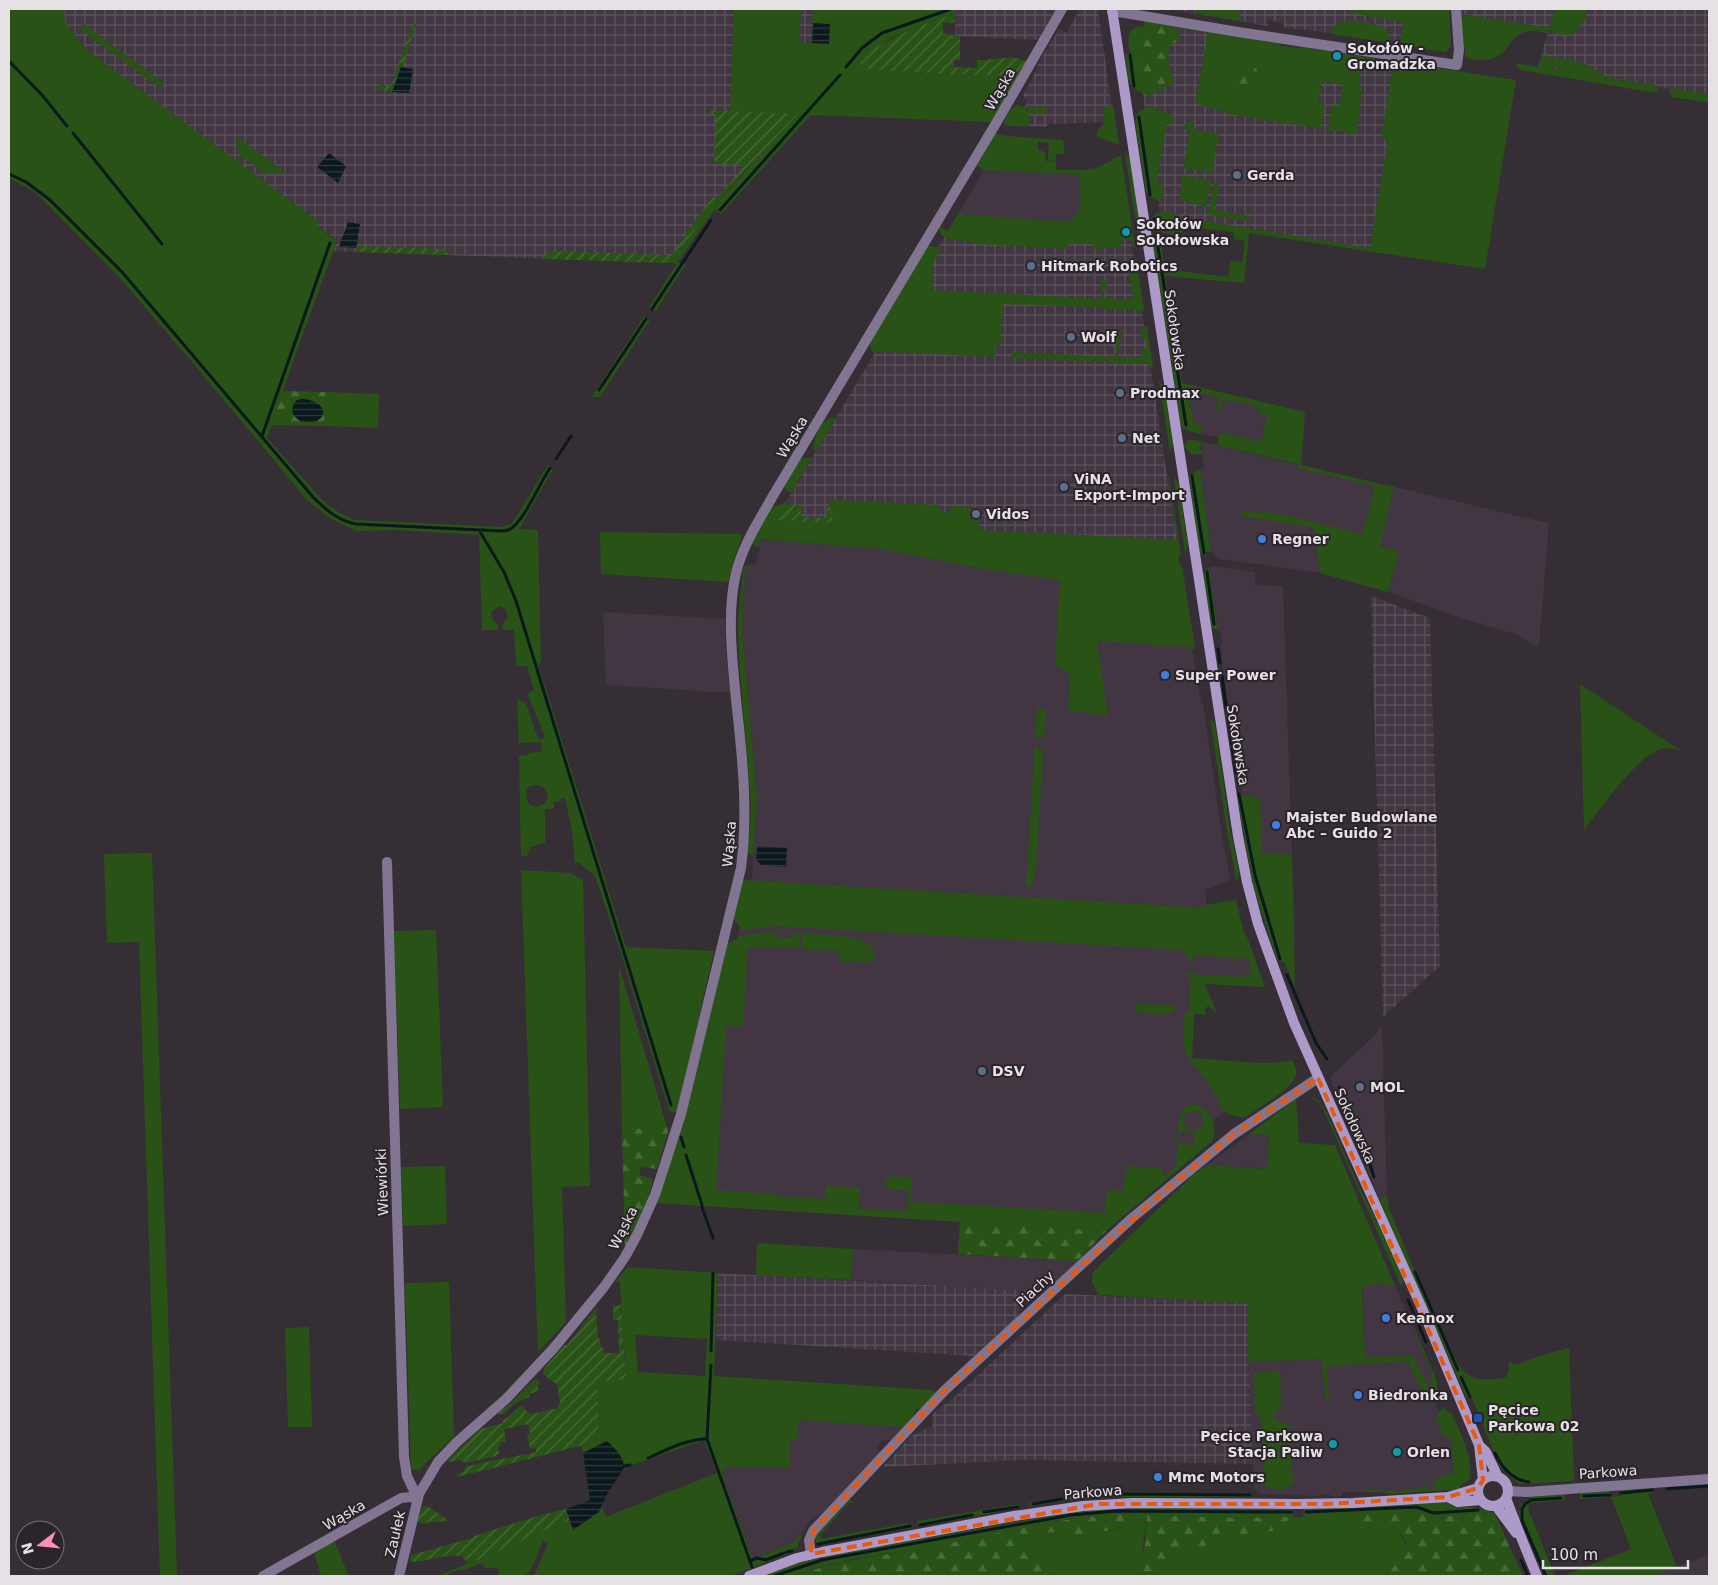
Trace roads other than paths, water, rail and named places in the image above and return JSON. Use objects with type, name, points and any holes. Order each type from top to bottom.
[{"type":"street","name":"Wąska","points":[[263,1576],[401,1498],[411,1497],[418,1499],[421,1490],[438,1462],[530,1375],[592,1302],[625,1257],[649,1210],[681,1114],[743,859],[745,830],[743,770],[732,663],[731,634],[733,594],[738,567],[748,540],[774,494],[995,125],[1062,9]]},
{"type":"street","points":[[1112,10],[1457,65],[1459,50],[1456,9]]},
{"type":"street","name":"Sokołowska","points":[[1112,10],[1242,859],[1263,938],[1299,1036],[1421,1306],[1480,1445],[1486,1452],[1498,1477]]},
{"type":"street","name":"Wiewiórki","points":[[387,862],[404,1457],[407,1476],[418,1499]]},
{"type":"street","name":"Piachy","points":[[811,1554],[809,1543],[812,1531],[944,1391],[1156,1198],[1234,1134],[1318,1078]]},
{"type":"street","name":"Sokołowska","points":[[1480,1445],[1481,1484]]},
{"type":"street","points":[[1507,1495],[1503,1503],[1496,1506],[1487,1505],[1479,1497],[1481,1484],[1490,1476],[1498,1477],[1506,1483],[1507,1495],[1519,1536],[1537,1576]]},
{"type":"street","name":"Parkowa","points":[[1507,1495],[1709,1478]]},
{"type":"street","name":"Parkowa","points":[[749,1576],[811,1554],[1014,1516],[1099,1504],[1326,1504],[1448,1498],[1481,1484]]},
{"type":"street","name":"Parkowa","points":[[1448,1498],[1458,1502],[1481,1500]]},
{"type":"street","name":"Zaułek","points":[[399,1576],[418,1499]]},
{"type":"street","points":[[1496,1506],[1519,1536]]},
{"type":"waterway","points":[[846,67],[862,48],[882,33],[951,9]]},
{"type":"waterway","points":[[1130,55],[1134,86]]},
{"type":"waterway","points":[[9,61],[42,95],[67,126]]},
{"type":"waterway","points":[[720,210],[840,75]]},
{"type":"waterway","points":[[1139,117],[1150,195]]},
{"type":"waterway","points":[[73,133],[162,244]]},
{"type":"waterway","points":[[9,174],[26,182],[50,200],[122,272],[313,497],[338,517],[356,524],[506,531],[511,529],[523,515],[550,468]]},
{"type":"waterway","points":[[1154,219],[1155,229]]},
{"type":"waterway","points":[[652,309],[711,220]]},
{"type":"waterway","points":[[1157,241],[1186,425]]},
{"type":"waterway","points":[[262,436],[330,243]]},
{"type":"waterway","points":[[599,390],[646,319]]},
{"type":"waterway","points":[[556,459],[571,436]]},
{"type":"waterway","points":[[1192,476],[1204,553]]},
{"type":"waterway","points":[[479,530],[504,572],[516,601],[671,1105]]},
{"type":"waterway","points":[[1207,572],[1214,624]]},
{"type":"waterway","points":[[1218,649],[1220,663]]},
{"type":"waterway","points":[[1222,676],[1226,707]]},
{"type":"waterway","points":[[1229,723],[1236,773]]},
{"type":"waterway","points":[[1239,794],[1255,875],[1280,959]]},
{"type":"waterway","points":[[1287,975],[1316,1043],[1327,1059]]},
{"type":"waterway","points":[[1339,1087],[1353,1120]]},
{"type":"waterway","points":[[681,1137],[684,1147]]},
{"type":"waterway","points":[[1362,1141],[1374,1177]]},
{"type":"waterway","points":[[686,1155],[702,1205]]},
{"type":"waterway","points":[[702,1207],[713,1238]]},
{"type":"waterway","points":[[1415,1272],[1458,1370]]},
{"type":"waterway","points":[[711,1351],[713,1273]]},
{"type":"waterway","points":[[1408,1300],[1426,1342]]},
{"type":"waterway","points":[[711,1365],[707,1439],[752,1567]]},
{"type":"waterway","points":[[1461,1377],[1470,1397]]},
{"type":"waterway","points":[[648,1458],[685,1443],[707,1439]]},
{"type":"waterway","points":[[1495,1453],[1508,1472],[1518,1479],[1529,1482]]},
{"type":"waterway","points":[[624,1466],[630,1465]]},
{"type":"waterway","points":[[1667,1489],[1709,1486]]},
{"type":"waterway","points":[[1621,1493],[1652,1490]]},
{"type":"waterway","points":[[1075,1497],[1120,1494],[1250,1495]]},
{"type":"waterway","points":[[1584,1496],[1610,1495]]},
{"type":"waterway","points":[[1525,1504],[1531,1500],[1561,1498]]},
{"type":"waterway","points":[[1033,1504],[1062,1499]]},
{"type":"waterway","points":[[1525,1504],[1522,1509],[1522,1520],[1546,1576]]},
{"type":"waterway","points":[[984,1512],[1018,1507]]},
{"type":"waterway","points":[[1306,1512],[1417,1507],[1433,1513],[1478,1510]]},
{"type":"waterway","points":[[774,1576],[822,1560],[1071,1515],[1117,1511],[1291,1512]]},
{"type":"waterway","points":[[920,1525],[972,1515]]},
{"type":"waterway","points":[[818,1544],[910,1526]]},
{"type":"waterway","points":[[787,1552],[792,1551]]},
{"type":"waterway","points":[[750,1561],[757,1558],[766,1560],[784,1553]]},
{"type":"waterway","points":[[1521,1560],[1528,1576]]},
{"type":"place","name":"Sokołów - Gromadzka","points":[[1337,56]]},
{"type":"place","name":"Gerda","points":[[1237,175]]},
{"type":"place","name":"Sokołów Sokołowska","points":[[1126,232]]},
{"type":"place","name":"Hitmark Robotics","points":[[1031,266]]},
{"type":"place","name":"Wolf","points":[[1071,337]]},
{"type":"place","name":"Prodmax","points":[[1120,393]]},
{"type":"place","name":"Net","points":[[1122,438]]},
{"type":"place","name":"ViNA Export-Import","points":[[1064,487]]},
{"type":"place","name":"Vidos","points":[[976,514]]},
{"type":"place","name":"Regner","points":[[1262,539]]},
{"type":"place","name":"Super Power","points":[[1165,675]]},
{"type":"place","name":"Majster Budowlane Abc – Guido 2","points":[[1276,825]]},
{"type":"place","name":"DSV","points":[[982,1071]]},
{"type":"place","name":"MOL","points":[[1360,1087]]},
{"type":"place","name":"Keanox","points":[[1386,1318]]},
{"type":"place","name":"Biedronka","points":[[1358,1395]]},
{"type":"place","name":"Pęcice Parkowa 02","points":[[1478,1418]]},
{"type":"place","name":"Pęcice Parkowa Stacja Paliw","points":[[1333,1444]]},
{"type":"place","name":"Orlen","points":[[1397,1452]]},
{"type":"place","name":"Mmc Motors","points":[[1158,1477]]}]
